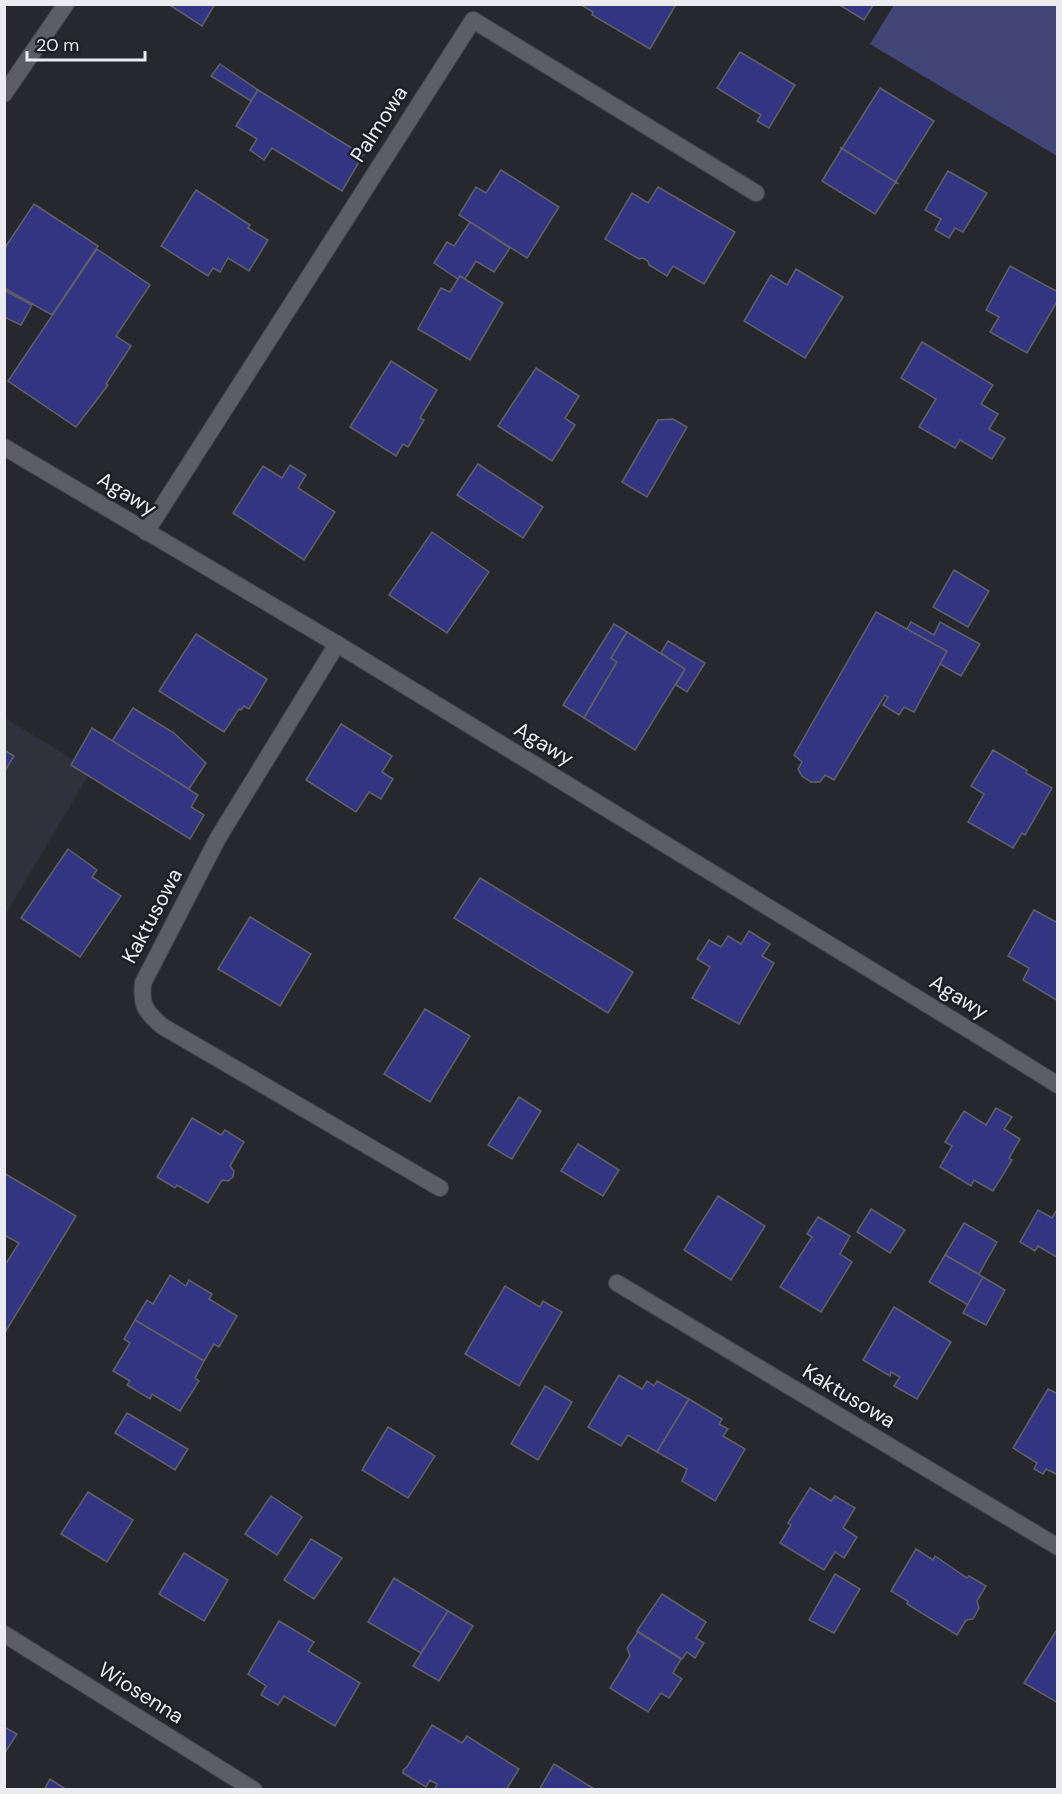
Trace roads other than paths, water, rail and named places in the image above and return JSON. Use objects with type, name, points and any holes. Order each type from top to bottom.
[{"type":"street","points":[[4,94],[66,4]]},
{"type":"street","name":"Palmowa","points":[[146,532],[472,20],[756,193]]},
{"type":"street","name":"Agawy","points":[[4,447],[338,644],[1058,1085]]},
{"type":"street","name":"Kaktusowa","points":[[338,644],[218,838],[142,983],[142,1000],[147,1013],[162,1026],[440,1188]]},
{"type":"street","name":"Kaktusowa","points":[[617,1283],[1058,1547]]},
{"type":"street","name":"Wiosenna","points":[[4,1634],[254,1790]]}]
